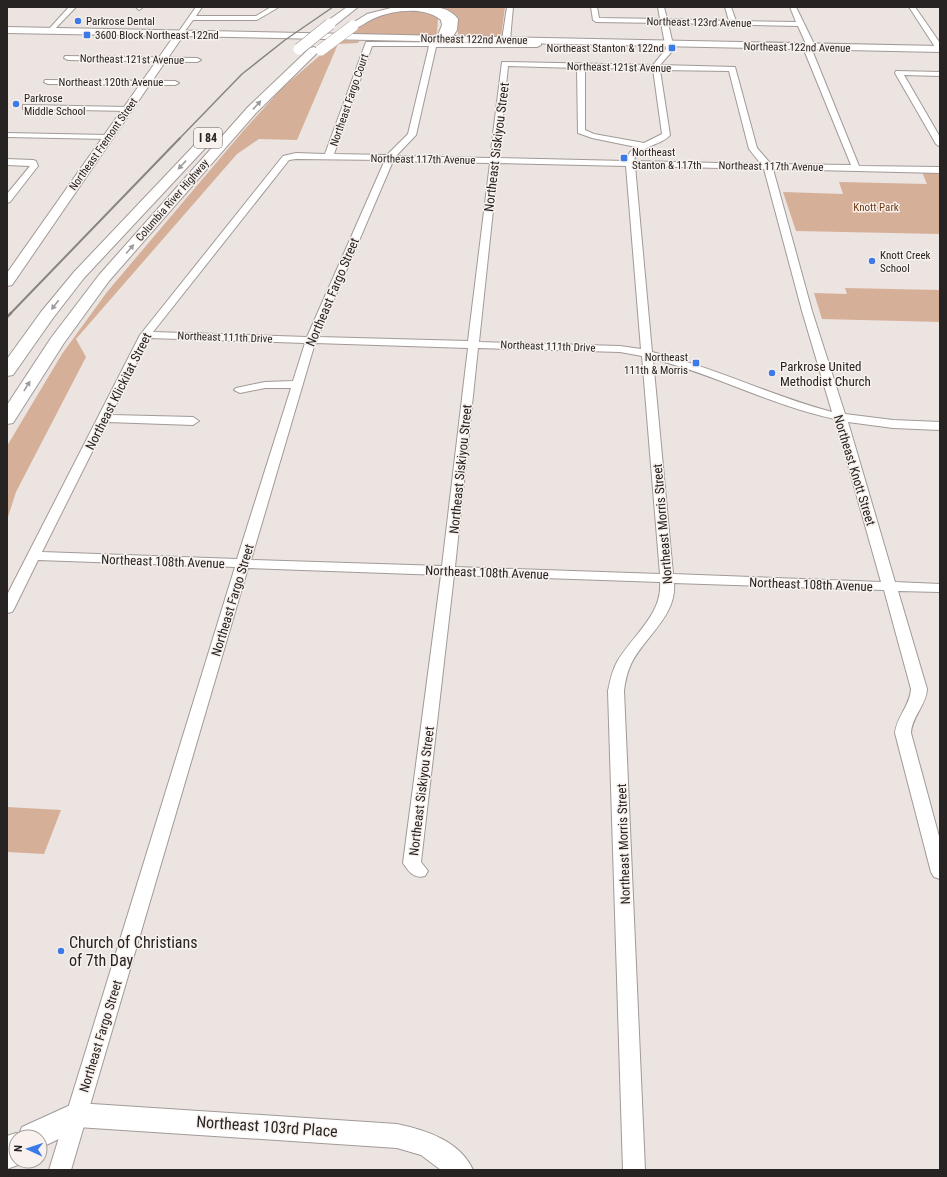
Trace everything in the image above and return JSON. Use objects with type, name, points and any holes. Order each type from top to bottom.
[{"type":"highway","points":[[288,58],[353,7]]},
{"type":"highway","points":[[349,25],[368,7]]},
{"type":"highway","points":[[349,25],[384,11],[404,9],[424,10],[439,13],[444,17],[447,25],[443,35],[446,39],[450,35],[453,24],[452,19],[446,13],[426,7]]},
{"type":"highway","name":"Columbia River Highway","points":[[7,419],[57,341],[104,278],[209,158],[273,88],[349,25]]},
{"type":"highway","name":"Columbia River Highway","points":[[7,371],[47,315],[84,270],[212,134]]},
{"type":"highway","points":[[48,1129],[77,1115]]},
{"type":"main road","name":"Northeast 122nd Avenue","points":[[7,30],[940,49]]},
{"type":"main road","name":"Northeast Fremont Street","points":[[7,282],[180,34]]},
{"type":"main road","name":"Northeast 103rd Place","points":[[77,1115],[378,1133],[424,1142],[441,1152],[455,1165]]},
{"type":"street","points":[[50,31],[73,7]]},
{"type":"street","name":"Northeast Fremont Street","points":[[180,34],[199,7]]},
{"type":"street","points":[[192,18],[257,18],[276,7]]},
{"type":"street","points":[[506,40],[510,7]]},
{"type":"street","name":"Northeast 123rd Avenue","points":[[594,7],[596,20],[802,24]]},
{"type":"street","points":[[630,163],[633,153],[661,139],[666,133],[656,68],[657,62],[669,51],[669,44],[661,7]]},
{"type":"street","points":[[728,7],[733,23]]},
{"type":"street","points":[[793,7],[810,44],[808,50],[856,168]]},
{"type":"street","points":[[912,7],[940,49]]},
{"type":"street","points":[[433,44],[537,45],[539,41]]},
{"type":"street","name":"Northeast Fargo Court","points":[[329,156],[369,44],[433,44]]},
{"type":"street","name":"Northeast Fargo Street","points":[[60,1170],[173,791],[311,340],[390,158],[396,148],[408,140],[412,135],[433,44]]},
{"type":"street","name":"Northeast 121st Avenue","points":[[68,58],[197,60]]},
{"type":"street","name":"Northeast 121st Avenue","points":[[505,64],[732,69]]},
{"type":"street","name":"Northeast Siskiyou Street","points":[[419,871],[412,863],[448,570],[505,64]]},
{"type":"street","points":[[581,66],[581,132],[592,136],[645,146]]},
{"type":"street","name":"Northeast Knott Street","points":[[732,69],[754,149],[768,166],[808,311],[919,689],[920,699],[905,720],[903,733],[940,872]]},
{"type":"street","points":[[940,74],[899,73],[940,144]]},
{"type":"street","name":"Northeast 120th Avenue","points":[[48,82],[175,83]]},
{"type":"street","points":[[26,107],[128,109]]},
{"type":"street","points":[[7,135],[108,136]]},
{"type":"street","name":"Northeast 117th Avenue","points":[[290,156],[940,170]]},
{"type":"street","name":"Northeast Klickitat Street","points":[[7,609],[145,335],[284,160],[290,156]]},
{"type":"street","points":[[7,162],[33,163],[34,166],[8,198]]},
{"type":"street","name":"Northeast Morris Street","points":[[630,163],[668,592],[665,603],[653,623],[623,663],[617,682],[634,1170]]},
{"type":"street","name":"Northeast 111th Drive","points":[[145,335],[601,348],[648,353],[685,363],[797,405],[840,417],[882,423],[940,426]]},
{"type":"street","points":[[240,390],[265,385],[298,384]]},
{"type":"street","points":[[103,418],[193,421]]},
{"type":"street","name":"Northeast 108th Avenue","points":[[34,556],[940,588]]},
{"type":"green space","points":[[433,7],[505,7],[501,37],[466,36],[458,34],[457,18],[449,12]]},
{"type":"green space","points":[[401,10],[432,13],[438,18],[437,34],[425,36],[347,34],[372,18]]},
{"type":"green space","points":[[338,40],[359,41],[358,43],[338,44],[297,140],[259,139],[237,154],[76,339],[86,357],[16,492],[7,520],[7,446],[62,354],[107,292],[244,130],[282,88]]},
{"type":"green space","name":"Knott Park","points":[[922,172],[940,173],[940,234],[796,231],[783,192],[843,194],[839,182],[927,184]]},
{"type":"green space","points":[[845,288],[940,290],[940,322],[822,319],[814,293],[847,294]]},
{"type":"green space","points":[[7,807],[61,810],[44,854],[7,852]]},
{"type":"railway","points":[[179,139],[242,74],[285,40],[333,7]]},
{"type":"railway","points":[[10,314],[180,138]]},
{"type":"railway","points":[[7,317],[10,314]]},
{"type":"place","name":"Parkrose Dental","points":[[78,21]]},
{"type":"place","name":"3600 Block Northeast 122nd","points":[[87,35]]},
{"type":"place","name":"Northeast Stanton & 122nd","points":[[672,48]]},
{"type":"place","name":"Parkrose Middle School","points":[[16,104]]},
{"type":"place","name":"Northeast Stanton & 117th","points":[[624,158]]},
{"type":"place","name":"Knott Creek School","points":[[872,261]]},
{"type":"place","name":"Northeast 111th & Morris","points":[[696,363]]},
{"type":"place","name":"Parkrose United Methodist Church","points":[[772,373]]},
{"type":"place","name":"Church of Christians of 7th Day","points":[[61,951]]}]
